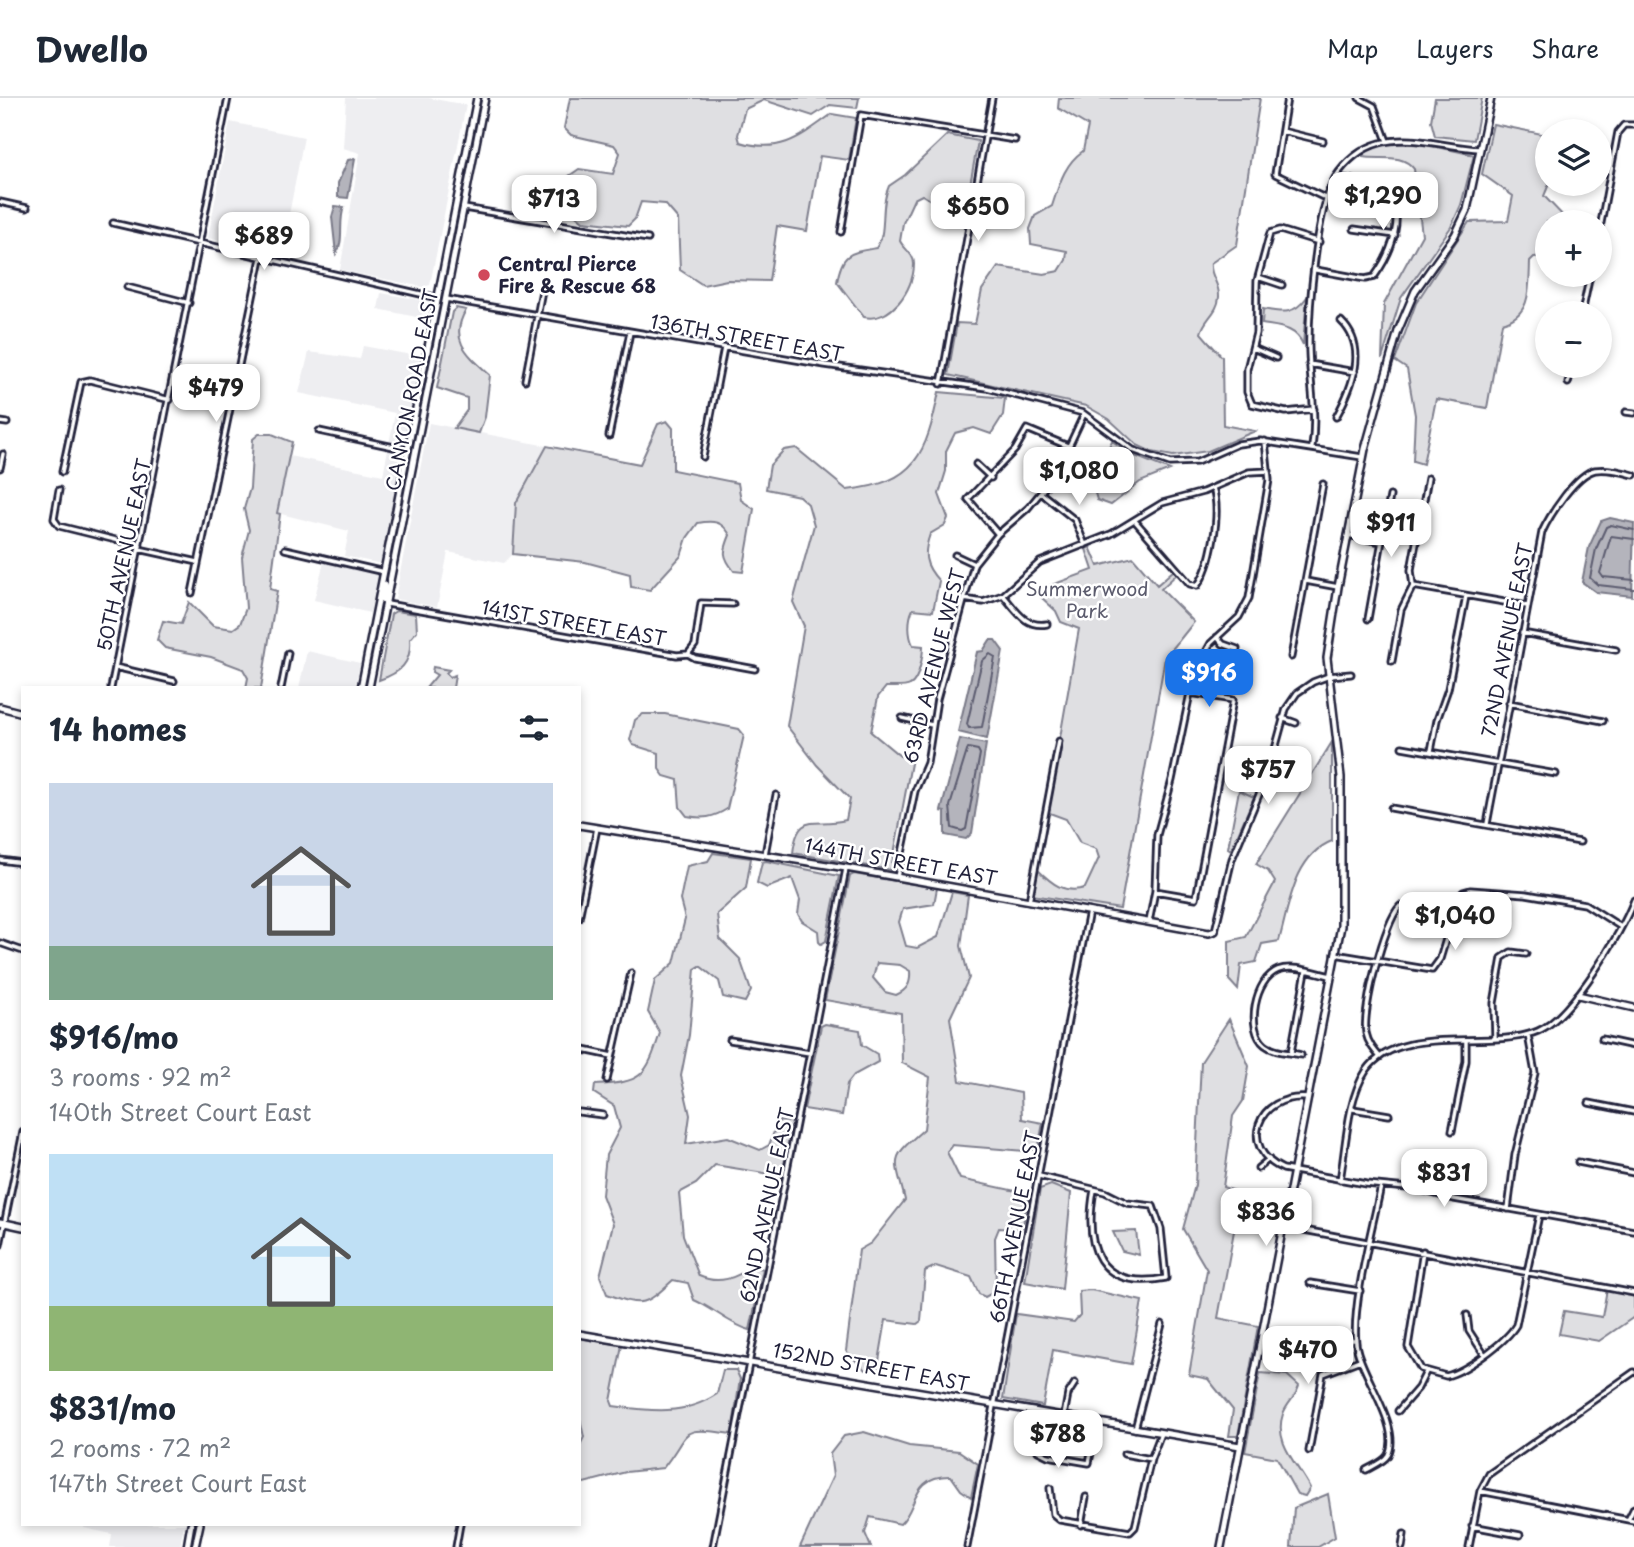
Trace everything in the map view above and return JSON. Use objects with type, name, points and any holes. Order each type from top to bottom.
[{"type":"street","name":"50TH AVENUE EAST","points":[[111,686],[228,98]]},
{"type":"street","name":"CANYON ROAD EAST","points":[[361,686],[477,98]]},
{"type":"street","name":"CANYON ROAD EAST","points":[[369,686],[485,98]]},
{"type":"street","points":[[941,384],[992,98]]},
{"type":"street","points":[[1287,98],[1275,171],[1277,177],[1303,185],[1327,199]]},
{"type":"street","points":[[1359,98],[1373,105],[1387,141]]},
{"type":"street","points":[[1221,1547],[1341,926],[1341,777],[1328,676],[1328,647],[1338,587],[1363,457],[1407,307],[1464,217],[1491,98]]},
{"type":"street","points":[[841,232],[860,115],[1015,141]]},
{"type":"street","points":[[1604,210],[1622,127],[1634,125]]},
{"type":"street","points":[[1282,131],[1323,142]]},
{"type":"street","points":[[1312,447],[1314,410],[1309,364],[1310,326],[1319,242],[1327,199],[1336,177],[1353,157],[1370,146],[1387,141],[1415,141],[1481,149]]},
{"type":"street","points":[[1316,270],[1369,279],[1386,260],[1395,235],[1397,218],[1391,188],[1336,177]]},
{"type":"street","points":[[0,202],[27,208]]},
{"type":"street","points":[[464,208],[648,239]]},
{"type":"street","name":"136TH STREET EAST","points":[[113,223],[438,298],[941,384],[987,388],[1084,414],[1133,450],[1170,463],[1197,462],[1238,444],[1265,441],[1363,457]]},
{"type":"street","points":[[1354,229],[1395,235]]},
{"type":"street","points":[[1314,410],[1286,412],[1250,403],[1246,376],[1253,348],[1258,277],[1271,231],[1285,231],[1319,242]]},
{"type":"street","points":[[192,593],[261,258]]},
{"type":"street","points":[[1258,277],[1282,285]]},
{"type":"street","points":[[525,380],[543,285]]},
{"type":"street","points":[[127,287],[189,303]]},
{"type":"street","points":[[1336,417],[1355,372],[1354,342],[1341,321]]},
{"type":"street","points":[[609,436],[630,332]]},
{"type":"street","points":[[703,457],[724,348]]},
{"type":"street","points":[[1253,348],[1276,358]]},
{"type":"street","points":[[1309,364],[1355,372]]},
{"type":"street","points":[[1568,383],[1569,378]]},
{"type":"street","points":[[62,472],[82,381],[90,380],[170,400]]},
{"type":"street","points":[[1626,412],[1634,413]]},
{"type":"street","name":"63RD AVENUE WEST","points":[[897,877],[915,791],[928,758],[932,725],[974,564],[998,534],[1041,493],[1056,474],[1084,414]]},
{"type":"street","points":[[0,422],[7,423]]},
{"type":"street","points":[[998,534],[968,499],[1015,450],[1027,429],[1070,447]]},
{"type":"street","points":[[320,430],[408,450],[411,454],[409,486]]},
{"type":"street","points":[[1149,922],[1155,891],[1157,835],[1198,665],[1217,637],[1239,617],[1249,598],[1269,471],[1265,441]]},
{"type":"street","points":[[0,468],[3,454]]},
{"type":"street","points":[[976,464],[991,478]]},
{"type":"street","name":"72ND AVENUE EAST","points":[[1487,824],[1542,532],[1559,506],[1586,474],[1602,470],[1634,475]]},
{"type":"street","points":[[964,599],[983,602],[1003,595],[1036,564],[1136,522],[1162,503],[1213,488],[1249,472],[1269,471]]},
{"type":"street","points":[[1392,661],[1401,610],[1413,586],[1411,570],[1428,478]]},
{"type":"street","points":[[1290,657],[1324,484]]},
{"type":"street","points":[[1136,522],[1194,586],[1197,586],[1207,570],[1218,507],[1213,488]]},
{"type":"street","points":[[59,489],[55,523],[66,530],[198,562]]},
{"type":"street","points":[[1041,493],[1075,520],[1085,545]]},
{"type":"street","points":[[1368,619],[1390,496]]},
{"type":"street","points":[[1349,536],[1381,542]]},
{"type":"street","points":[[285,549],[384,572],[383,600],[387,604]]},
{"type":"street","points":[[955,555],[974,564]]},
{"type":"street","points":[[1305,581],[1338,587]]},
{"type":"street","points":[[1413,586],[1527,606]]},
{"type":"street","points":[[1003,595],[1026,620],[1047,624]]},
{"type":"street","points":[[1431,751],[1437,720],[1448,689],[1466,596]]},
{"type":"street","points":[[688,654],[695,645],[701,603],[733,604]]},
{"type":"street","name":"141ST STREET EAST","points":[[387,604],[677,655],[688,654],[695,658],[755,669]]},
{"type":"street","points":[[1522,633],[1616,650]]},
{"type":"street","points":[[1217,637],[1237,649]]},
{"type":"street","points":[[281,686],[288,653]]},
{"type":"street","points":[[115,667],[174,681]]},
{"type":"street","points":[[1215,931],[1232,859],[1269,771],[1282,718],[1297,693],[1328,676],[1351,674]]},
{"type":"street","points":[[1155,891],[1196,898],[1233,700],[1190,693]]},
{"type":"street","points":[[1509,703],[1603,721]]},
{"type":"street","points":[[0,707],[21,712]]},
{"type":"street","points":[[902,718],[932,725]]},
{"type":"street","points":[[1282,718],[1296,723]]},
{"type":"street","points":[[1029,901],[1059,741]]},
{"type":"street","points":[[1402,747],[1556,774]]},
{"type":"street","points":[[765,854],[775,796]]},
{"type":"street","points":[[1391,808],[1580,842]]},
{"type":"street","name":"144TH STREET EAST","points":[[581,825],[1215,931]]},
{"type":"street","points":[[581,907],[597,828]]},
{"type":"street","points":[[0,860],[21,863]]},
{"type":"street","name":"62ND AVENUE EAST","points":[[713,1547],[846,868]]},
{"type":"street","points":[[1335,954],[1420,971],[1432,970],[1437,965],[1463,892],[1526,894],[1585,905],[1621,927]]},
{"type":"street","points":[[1340,1180],[1353,1109],[1362,1078],[1380,1057],[1407,1045],[1528,1035],[1556,1021],[1578,995],[1621,927],[1634,900]]},
{"type":"street","points":[[1380,1057],[1370,1044],[1366,1028],[1385,930],[1400,906]]},
{"type":"street","name":"66TH AVENUE EAST","points":[[967,1547],[1089,911]]},
{"type":"street","points":[[0,943],[21,950]]},
{"type":"street","points":[[1495,1038],[1494,1003],[1502,958],[1511,952],[1526,954]]},
{"type":"street","points":[[1301,1055],[1269,1048],[1257,1036],[1254,1021],[1261,989],[1269,975],[1283,969],[1331,976]]},
{"type":"street","points":[[1291,1052],[1306,971]]},
{"type":"street","points":[[607,1080],[631,973]]},
{"type":"street","points":[[1578,995],[1634,1007]]},
{"type":"street","points":[[1508,1209],[1515,1155],[1535,1073],[1528,1035]]},
{"type":"street","points":[[1602,1039],[1634,1046]]},
{"type":"street","points":[[730,1040],[810,1053]]},
{"type":"street","points":[[1452,1131],[1466,1061],[1466,1040]]},
{"type":"street","points":[[581,1049],[612,1056]]},
{"type":"street","points":[[1308,1098],[1289,1098],[1277,1102],[1264,1115],[1259,1126],[1260,1144],[1269,1159],[1293,1172],[1417,1189],[1508,1209],[1634,1231]]},
{"type":"street","points":[[1589,1103],[1634,1112]]},
{"type":"street","points":[[1353,1109],[1389,1115]]},
{"type":"street","points":[[581,1112],[603,1115]]},
{"type":"street","points":[[0,1245],[2,1223],[21,1141]]},
{"type":"street","points":[[1258,1168],[1269,1159]]},
{"type":"street","points":[[1578,1162],[1634,1173]]},
{"type":"street","points":[[1040,1176],[1094,1190],[1128,1203],[1153,1206],[1161,1229],[1166,1278],[1146,1280],[1119,1275],[1104,1264],[1093,1246],[1088,1230],[1094,1190]]},
{"type":"street","points":[[1366,1470],[1387,1456],[1390,1441],[1385,1414],[1359,1360],[1355,1340],[1361,1291],[1381,1186]]},
{"type":"street","points":[[1423,1251],[1407,1341],[1412,1358],[1429,1373],[1453,1375],[1505,1339],[1516,1325],[1539,1215]]},
{"type":"street","points":[[2,1223],[21,1227]]},
{"type":"street","points":[[1283,1226],[1634,1293]]},
{"type":"street","points":[[1310,1283],[1361,1291]]},
{"type":"street","points":[[1467,1315],[1469,1331],[1484,1354]]},
{"type":"street","points":[[1135,1429],[1162,1324]]},
{"type":"street","name":"152ND STREET EAST","points":[[581,1334],[1240,1446]]},
{"type":"street","points":[[1299,1334],[1327,1340],[1355,1340]]},
{"type":"street","points":[[1308,1451],[1323,1374],[1359,1360]]},
{"type":"street","points":[[1469,1547],[1480,1491],[1489,1474],[1634,1372]]},
{"type":"street","points":[[1398,1411],[1429,1373]]},
{"type":"street","points":[[1064,1416],[1068,1394],[1075,1383]]},
{"type":"street","points":[[1038,1451],[1048,1456],[1089,1463],[1097,1422]]},
{"type":"street","points":[[1050,1488],[1056,1517],[1081,1525],[1126,1533],[1133,1530],[1150,1459],[1161,1433]]},
{"type":"street","points":[[1124,1454],[1150,1459]]},
{"type":"street","points":[[1480,1491],[1631,1520],[1634,1508]]},
{"type":"street","points":[[1081,1525],[1086,1497]]},
{"type":"street","points":[[187,1547],[191,1526]]},
{"type":"street","points":[[195,1547],[200,1526]]},
{"type":"street","points":[[456,1547],[460,1526]]},
{"type":"street","points":[[1472,1526],[1520,1535]]},
{"type":"street","points":[[1402,1547],[1404,1534]]},
{"type":"shaded area","points":[[346,98],[429,98],[466,105],[430,285],[423,287],[340,270],[360,153],[343,148]]},
{"type":"shaded area","points":[[230,122],[304,137],[281,256],[208,238]]},
{"type":"shaded area","points":[[381,293],[421,300],[428,306],[426,319],[378,309]]},
{"type":"shaded area","points":[[363,346],[422,357],[381,562],[377,563],[344,556],[349,531],[277,513],[289,456],[383,475],[395,413],[299,393],[309,352],[360,359]]},
{"type":"shaded area","points":[[429,423],[547,446],[516,503],[513,554],[504,563],[448,552],[437,607],[395,599]]},
{"type":"shaded area","points":[[324,562],[378,575],[370,613],[314,600]]},
{"type":"shaded area","points":[[307,651],[360,663],[355,686],[299,686]]},
{"type":"shaded area","points":[[184,1526],[180,1547],[110,1547],[112,1534],[84,1528]]},
{"type":"green space","points":[[570,98],[859,98],[857,108],[830,105],[813,116],[764,100],[745,109],[738,135],[740,142],[754,145],[767,146],[789,141],[832,114],[856,118],[849,160],[820,156],[807,231],[777,226],[769,281],[727,280],[703,285],[680,270],[678,219],[665,204],[641,202],[635,219],[628,226],[583,221],[569,209],[569,176],[579,169],[613,174],[620,153],[614,145],[571,135],[564,128]]},
{"type":"green space","points":[[1059,98],[1260,98],[1237,245],[1211,263],[1219,297],[1201,333],[1222,357],[1223,425],[1255,431],[1208,451],[1173,456],[1152,452],[1137,445],[1109,419],[1086,406],[948,375],[957,323],[975,324],[982,290],[998,267],[1044,274],[1059,271],[1066,260],[1067,251],[1031,244],[1030,229],[1035,216],[1052,206],[1067,169],[1083,151],[1088,126],[1058,108]]},
{"type":"green space","points":[[1435,98],[1482,98],[1474,140],[1435,136],[1431,121]]},
{"type":"green space","points":[[1493,124],[1535,133],[1535,196],[1544,196],[1557,210],[1535,210],[1535,257],[1530,261],[1527,299],[1519,314],[1502,323],[1487,408],[1436,399],[1423,464],[1413,461],[1415,415],[1407,369],[1395,361],[1416,303],[1469,222],[1508,221],[1513,196],[1482,174]]},
{"type":"green space","points":[[947,135],[978,141],[965,212],[944,208],[922,195],[914,199],[903,223],[900,241],[914,260],[910,284],[891,310],[874,318],[864,317],[837,282],[841,265],[853,253],[876,248],[882,235],[884,202],[889,186],[905,175]]},
{"type":"green space","points":[[1382,144],[1429,145],[1474,155],[1461,205],[1451,227],[1401,298],[1382,359],[1384,304],[1422,235],[1414,169],[1398,159],[1363,157],[1365,152]]},
{"type":"green space","points":[[1307,297],[1303,345],[1291,331],[1262,324],[1263,309],[1293,310]]},
{"type":"green space","points":[[456,308],[466,310],[459,330],[463,346],[474,361],[490,375],[485,417],[479,433],[454,428],[467,410],[467,398],[437,388],[452,312]]},
{"type":"green space","points":[[939,392],[1005,398],[1003,415],[991,434],[974,428],[955,433],[946,451],[946,471],[939,494],[948,518],[945,525],[930,534],[926,548],[930,570],[939,581],[933,611],[913,609],[909,622],[913,645],[923,646],[920,667],[913,683],[902,687],[886,687],[878,697],[871,732],[900,756],[912,758],[891,870],[793,853],[795,840],[804,826],[810,823],[846,820],[850,799],[817,765],[787,726],[804,626],[793,602],[814,525],[808,504],[799,496],[766,489],[770,465],[784,450],[796,448],[847,490],[889,480],[914,462],[922,448]]},
{"type":"green space","points":[[667,421],[673,428],[673,470],[738,483],[741,500],[754,509],[743,572],[734,571],[727,561],[725,550],[730,535],[724,527],[713,522],[698,523],[687,538],[681,556],[650,590],[631,587],[630,574],[585,562],[513,554],[516,503],[547,446],[640,464],[658,424]]},
{"type":"green space","points":[[259,434],[272,434],[292,442],[277,513],[280,514],[270,589],[277,591],[261,686],[246,686],[248,678],[243,669],[211,657],[165,648],[157,640],[163,621],[181,624],[189,602],[213,626],[233,629],[240,624],[246,608],[242,557],[249,530],[244,509],[250,488],[253,439]]},
{"type":"green space","points":[[1112,441],[1135,456],[1170,470],[1140,482],[1111,505],[1097,500],[1089,472],[1101,462]]},
{"type":"green space","name":"Summerwood Park","points":[[1090,547],[1098,566],[1133,557],[1157,585],[1174,570],[1177,574],[1161,589],[1194,622],[1165,658],[1120,909],[1032,895],[1037,869],[1059,886],[1078,890],[1085,888],[1099,858],[1096,849],[1080,843],[1066,819],[1047,812],[1079,629],[1061,622],[1056,611],[1041,597],[1046,587],[1093,570],[1086,549]]},
{"type":"green space","points":[[396,611],[416,614],[417,631],[410,639],[407,661],[399,670],[379,680],[391,614]]},
{"type":"green space","points":[[433,667],[449,670],[446,673],[450,677],[455,675],[453,686],[428,686],[437,675],[432,672]]},
{"type":"green space","points":[[643,714],[665,714],[739,729],[744,735],[727,809],[708,817],[687,816],[680,807],[678,780],[664,776],[659,769],[659,753],[633,745],[630,740],[635,720]]},
{"type":"green space","points":[[1332,742],[1332,841],[1319,848],[1301,870],[1290,898],[1279,941],[1262,944],[1256,962],[1241,965],[1238,990],[1229,980],[1229,941],[1246,937],[1275,882],[1268,871],[1256,864]]},
{"type":"green space","points":[[1239,790],[1254,797],[1231,850],[1228,848]]},
{"type":"green space","points":[[713,853],[751,858],[746,888],[717,914],[720,939],[740,959],[751,991],[745,1002],[723,997],[719,981],[700,966],[695,969],[689,1035],[681,1076],[690,1115],[686,1144],[728,1137],[760,1150],[769,1145],[778,1121],[792,1122],[782,1176],[715,1165],[696,1184],[679,1193],[683,1235],[699,1276],[720,1280],[734,1277],[753,1266],[763,1269],[750,1330],[694,1300],[688,1283],[673,1280],[656,1295],[643,1302],[636,1302],[607,1294],[600,1276],[613,1224],[602,1195],[606,1155],[620,1128],[614,1106],[594,1093],[595,1085],[633,1079],[640,1075],[651,1060],[660,1033],[648,1012],[655,980],[674,963],[685,919],[680,900],[687,866],[708,861]]},
{"type":"green space","points":[[762,862],[839,876],[826,941],[821,944],[818,931],[802,921],[798,914],[800,900],[792,878],[767,888],[757,883]]},
{"type":"green space","points":[[854,874],[937,888],[934,904],[903,909],[899,922],[906,946],[917,948],[938,937],[952,892],[968,895],[961,946],[969,978],[950,1018],[960,1081],[1021,1093],[1022,1119],[1043,1123],[1038,1149],[1025,1151],[952,1145],[947,1152],[960,1179],[1029,1194],[1022,1230],[999,1228],[995,1238],[996,1291],[985,1297],[979,1294],[971,1277],[936,1266],[925,1271],[921,1321],[917,1324],[886,1320],[878,1367],[865,1370],[846,1351],[859,1250],[871,1243],[905,1200],[897,1159],[924,1129],[930,1077],[902,1063],[901,1013],[825,1000],[850,876]],"holes":[[[877,963],[900,965],[910,971],[908,986],[896,995],[885,992],[873,978]]]},
{"type":"green space","points":[[1229,1019],[1249,1066],[1243,1101],[1233,1116],[1223,1187],[1241,1193],[1218,1318],[1258,1326],[1238,1436],[1229,1436],[1233,1410],[1208,1379],[1189,1375],[1207,1270],[1183,1229],[1195,1185],[1201,1062]]},
{"type":"green space","points":[[825,1024],[860,1030],[862,1045],[877,1054],[878,1062],[854,1075],[847,1084],[842,1115],[804,1109],[821,1026]]},
{"type":"green space","points":[[1051,1185],[1071,1193],[1062,1289],[1025,1282],[1040,1189]]},
{"type":"green space","points":[[1136,1231],[1139,1255],[1122,1251],[1113,1232]]},
{"type":"green space","points":[[1607,1289],[1634,1296],[1634,1317],[1599,1341],[1559,1334],[1564,1311],[1602,1317]]},
{"type":"green space","points":[[1091,1290],[1142,1301],[1131,1364],[1053,1350],[1043,1406],[1003,1399],[1016,1314],[1074,1322],[1080,1315],[1079,1291]]},
{"type":"green space","points":[[581,1338],[622,1345],[611,1401],[613,1406],[653,1410],[679,1409],[705,1401],[717,1394],[723,1370],[736,1370],[740,1379],[732,1434],[694,1431],[683,1439],[663,1468],[626,1472],[584,1483],[581,1481],[581,1443],[584,1437],[581,1423]]},
{"type":"green space","points":[[1260,1373],[1287,1375],[1299,1386],[1283,1414],[1281,1434],[1288,1453],[1310,1488],[1305,1496],[1297,1494],[1277,1458],[1245,1452]]},
{"type":"green space","points":[[864,1432],[909,1446],[959,1451],[978,1464],[971,1497],[961,1490],[951,1476],[938,1477],[922,1487],[900,1524],[870,1517],[865,1533],[871,1547],[800,1547],[833,1476],[830,1454],[844,1436]]},
{"type":"green space","points":[[1328,1494],[1335,1537],[1318,1547],[1291,1547],[1294,1508]]},
{"type":"water","points":[[355,159],[348,198],[338,197],[338,183],[348,160]]},
{"type":"water","points":[[335,206],[344,207],[339,249],[336,254],[332,217]]},
{"type":"water","points":[[1610,518],[1634,523],[1632,596],[1596,592],[1582,582],[1589,547],[1601,521]]},
{"type":"water","points":[[990,640],[995,640],[1003,651],[987,739],[958,732],[977,652],[983,651]]},
{"type":"water","points":[[960,739],[986,744],[972,833],[966,839],[945,835],[945,812],[941,811]]},
{"type":"place","name":"Central Pierce Fire & Rescue 68","points":[[484,275]]}]
